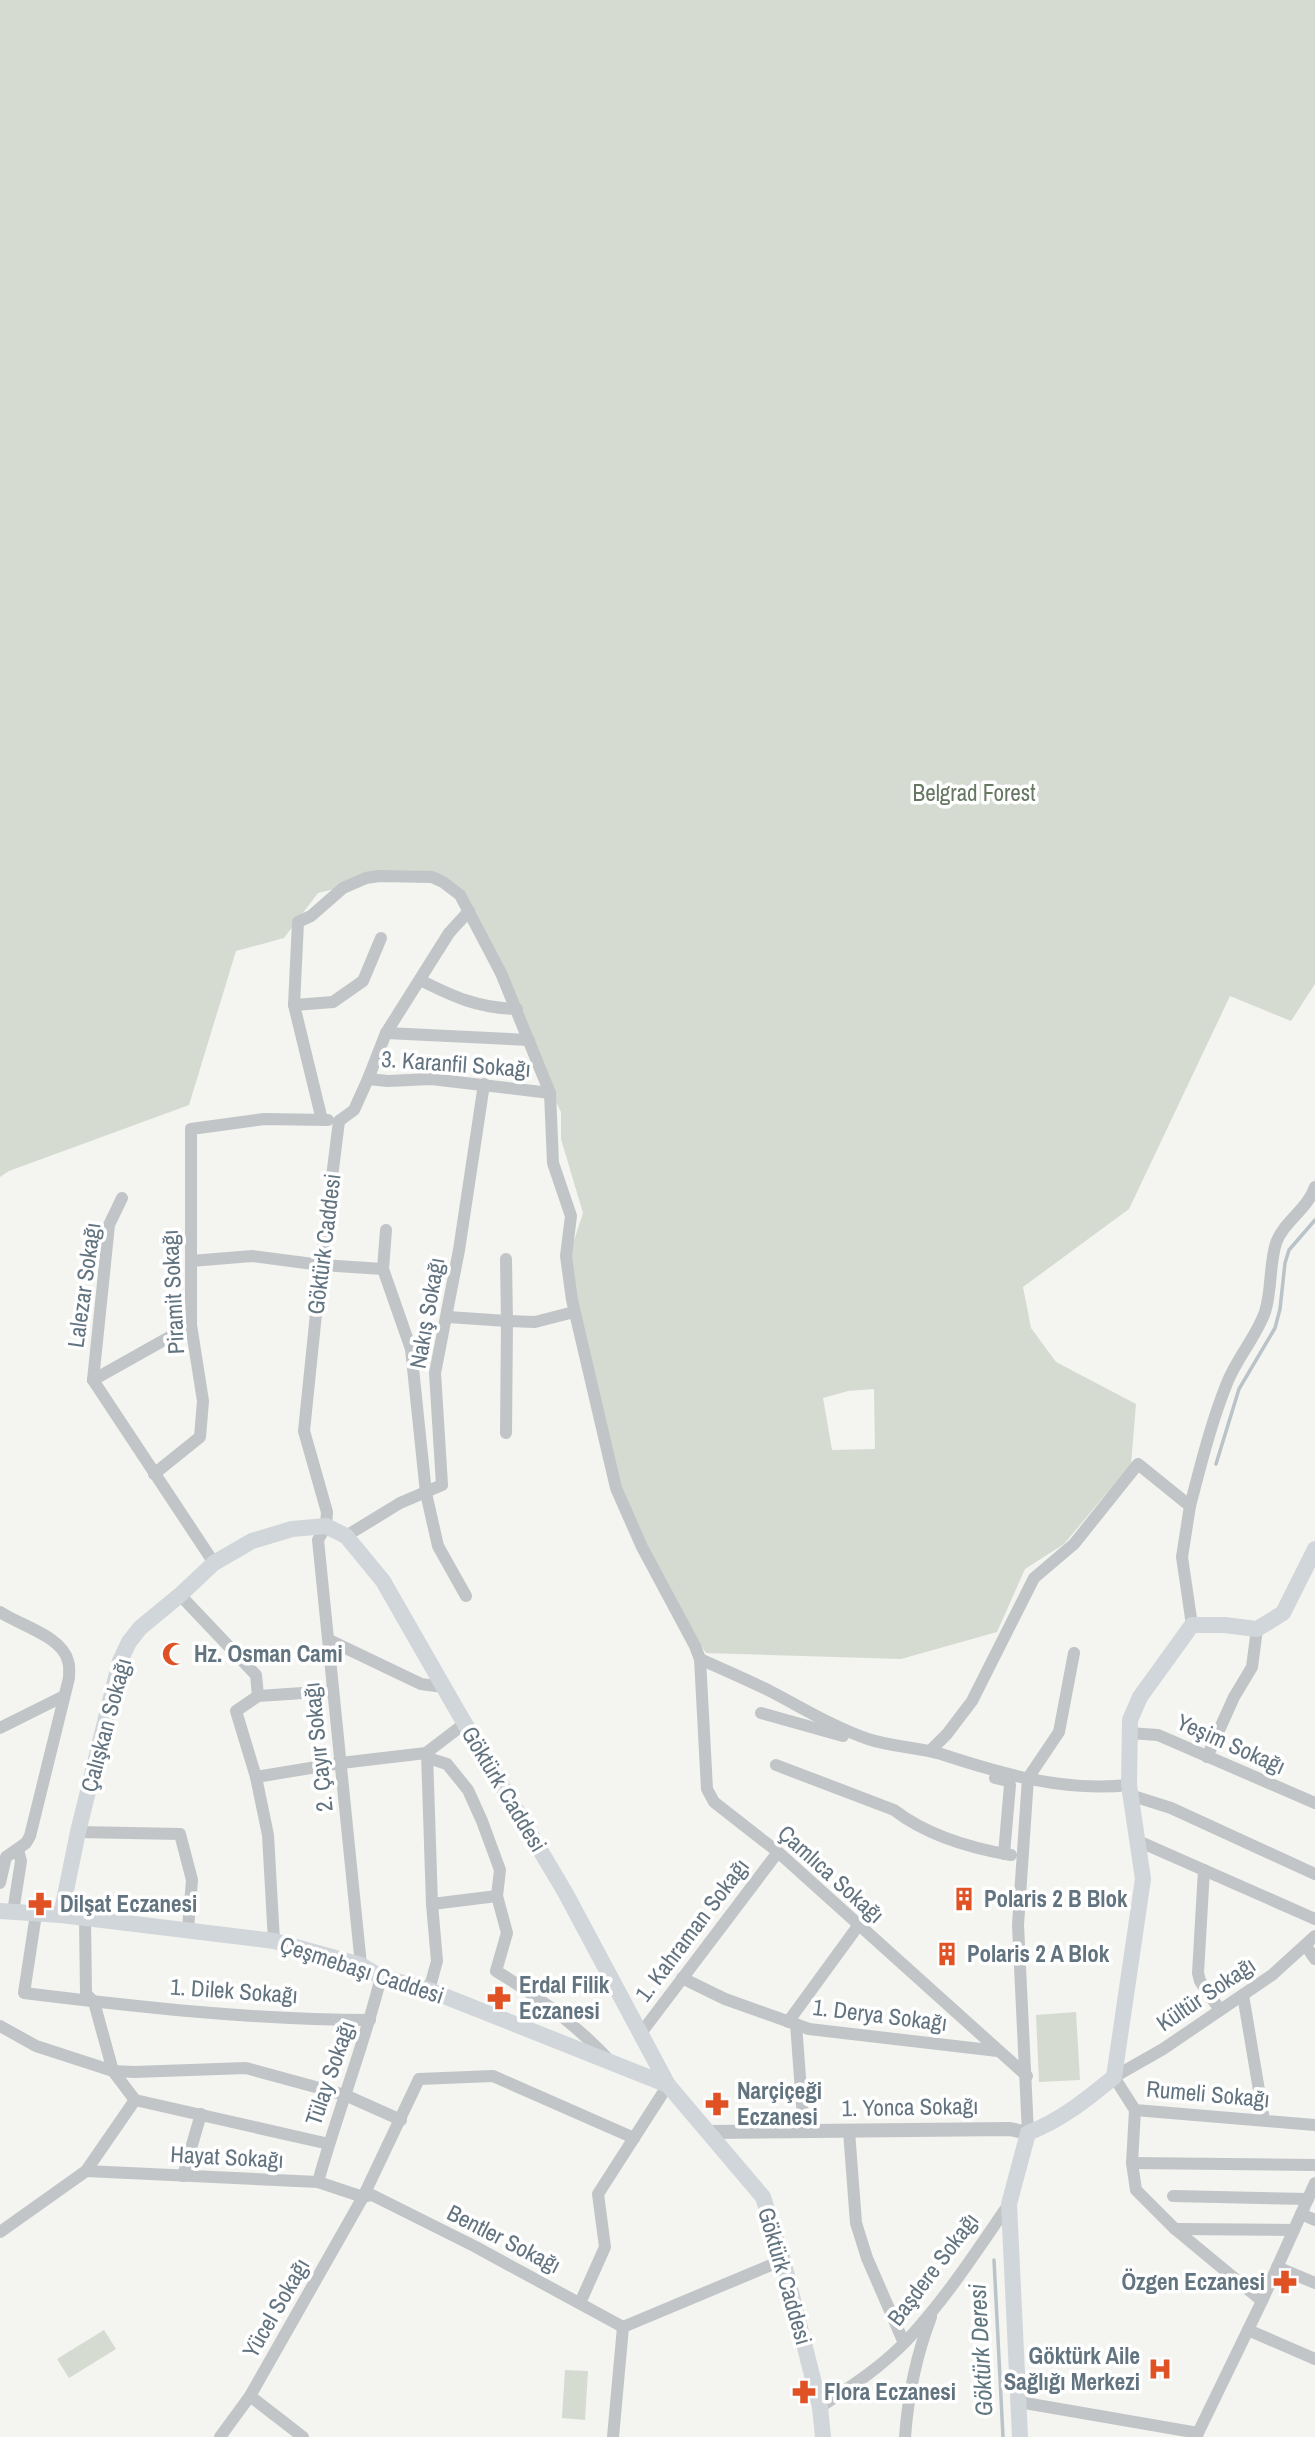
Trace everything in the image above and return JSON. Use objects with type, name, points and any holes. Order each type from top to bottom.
[{"type":"main road","name":"Göktürk Caddesi","points":[[326,1527],[346,1536],[383,1581],[464,1724],[565,1892],[668,2085],[763,2197],[783,2260],[820,2407],[823,2437]]},
{"type":"main road","name":"Çalışkan Sokağı","points":[[61,1915],[78,1832],[120,1661],[129,1642],[140,1628],[214,1563],[252,1541],[292,1529],[326,1527]]},
{"type":"main road","points":[[1020,2437],[1009,2204],[1028,2133],[1052,2124],[1114,2077],[1143,1879],[1129,1790],[1130,1720],[1140,1697],[1192,1625],[1257,1629],[1283,1613],[1315,1549]]},
{"type":"main road","name":"Çeşmebaşı Caddesi","points":[[7,1911],[86,1917],[274,1941],[361,1965],[381,1977],[429,1990],[668,2085]]},
{"type":"street","points":[[339,1121],[323,1120],[294,1005],[298,922],[311,916],[334,895],[353,883],[379,876],[432,877],[452,887],[469,911],[501,972],[550,1093],[553,1163],[571,1216],[566,1256],[575,1312],[615,1488],[700,1659],[869,1739],[930,1751],[984,1768],[1057,1785],[1129,1790],[1315,1874]]},
{"type":"street","points":[[368,1079],[386,1033],[449,933],[469,911]]},
{"type":"street","points":[[294,1005],[333,1002],[363,981],[381,938]]},
{"type":"street","points":[[420,981],[473,1004],[495,1009],[517,1009]]},
{"type":"street","points":[[386,1033],[529,1040]]},
{"type":"street","name":"3. Karanfil Sokağı","points":[[339,1121],[354,1110],[368,1079],[431,1079],[550,1093]]},
{"type":"street","name":"Nakış Sokağı","points":[[426,1493],[442,1485],[435,1373],[447,1317],[484,1084]]},
{"type":"street","name":"Piramit Sokağı","points":[[155,1474],[200,1437],[204,1401],[191,1325],[191,1129],[264,1119],[323,1120]]},
{"type":"street","name":"Göktürk Caddesi","points":[[326,1527],[327,1512],[304,1431],[339,1121]]},
{"type":"street","points":[[1192,1625],[1182,1557],[1190,1506],[1206,1440],[1228,1381],[1265,1312],[1276,1243],[1282,1231],[1310,1200],[1315,1187]]},
{"type":"street","name":"Lalezar Sokağı","points":[[93,1380],[109,1225],[122,1198]]},
{"type":"street","points":[[386,1230],[383,1269],[411,1349],[426,1493],[438,1546],[466,1596]]},
{"type":"street","points":[[191,1261],[252,1256],[321,1265],[383,1269]]},
{"type":"street","points":[[506,1259],[506,1433]]},
{"type":"street","points":[[447,1317],[535,1322],[575,1312]]},
{"type":"street","points":[[191,1325],[93,1380],[214,1563]]},
{"type":"street","points":[[930,1751],[972,1701],[1034,1578],[1074,1544],[1138,1464],[1190,1506]]},
{"type":"street","points":[[346,1536],[400,1503],[426,1493]]},
{"type":"street","name":"2. Çayır Sokağı","points":[[326,1527],[318,1540],[361,1965]]},
{"type":"street","points":[[180,1595],[256,1675],[258,1696]]},
{"type":"street","points":[[0,1612],[63,1649],[69,1662],[69,1678],[30,1836],[26,1843],[6,1857],[0,1883]]},
{"type":"street","points":[[1207,1757],[1234,1697],[1252,1667],[1257,1629]]},
{"type":"street","points":[[329,1640],[421,1685],[444,1687]]},
{"type":"street","points":[[1028,2133],[1018,1925],[1028,1778],[1059,1732],[1074,1653]]},
{"type":"street","name":"Çamlıca Sokağı","points":[[700,1659],[707,1789],[714,1802],[778,1853],[1027,2076]]},
{"type":"street","points":[[274,1941],[268,1835],[256,1777],[236,1711],[258,1696],[333,1691]]},
{"type":"street","points":[[0,1728],[64,1696]]},
{"type":"street","points":[[761,1713],[1008,1781],[1011,1796],[1004,1854]]},
{"type":"street","points":[[427,1755],[464,1724]]},
{"type":"street","name":"Yeşim Sokağı","points":[[1129,1733],[1158,1735],[1315,1803]]},
{"type":"street","points":[[256,1777],[341,1763],[427,1755],[447,1764],[468,1790],[500,1870],[497,1896],[507,1933],[496,1971],[535,1994],[588,2036],[612,2063]]},
{"type":"street","points":[[427,1755],[432,1904],[437,1961],[429,1990]]},
{"type":"street","points":[[776,1765],[894,1810],[905,1819],[944,1839],[1021,1857]]},
{"type":"street","points":[[78,1832],[180,1834],[192,1880],[188,1929]]},
{"type":"street","points":[[1138,1841],[1315,1919]]},
{"type":"street","points":[[7,1911],[21,1861],[18,1850]]},
{"type":"street","name":"1. Kahraman Sokağı","points":[[640,2033],[778,1853]]},
{"type":"street","points":[[1204,1870],[1198,1973],[1200,1981],[1220,2010]]},
{"type":"street","points":[[432,1904],[497,1896]]},
{"type":"street","name":"1. Dilek Sokağı","points":[[36,1914],[24,1993],[94,2002],[240,2014],[370,2020]]},
{"type":"street","points":[[86,1917],[86,1994],[94,2002],[113,2071],[135,2100],[329,2144]]},
{"type":"street","points":[[804,2131],[792,2023],[858,1926]]},
{"type":"street","name":"Kültür Sokağı","points":[[1114,2077],[1163,2049],[1272,1975],[1315,1936]]},
{"type":"street","points":[[1306,1946],[1315,1959]]},
{"type":"street","name":"Tülay Sokağı","points":[[318,2182],[370,2020],[381,1977]]},
{"type":"street","name":"1. Derya Sokağı","points":[[682,1978],[725,1999],[809,2029],[998,2051]]},
{"type":"street","points":[[1243,1994],[1264,2120]]},
{"type":"street","points":[[0,2026],[36,2046],[113,2071],[246,2068],[345,2095],[401,2120]]},
{"type":"street","name":"Yücel Sokağı","points":[[220,2437],[250,2396],[363,2197],[419,2079],[493,2076],[634,2138]]},
{"type":"street","name":"Rumeli Sokağı","points":[[1114,2077],[1135,2110],[1315,2125]]},
{"type":"street","points":[[580,2303],[605,2247],[598,2194],[668,2085]]},
{"type":"street","points":[[0,2232],[86,2171],[135,2100]]},
{"type":"street","points":[[1135,2110],[1132,2163],[1136,2190],[1175,2229],[1262,2301]]},
{"type":"street","points":[[183,2176],[201,2114]]},
{"type":"street","name":"1. Yonca Sokağı","points":[[708,2132],[1010,2129],[1028,2133]]},
{"type":"street","points":[[849,2131],[856,2223],[867,2258],[904,2343]]},
{"type":"street","points":[[1132,2163],[1315,2165]]},
{"type":"street","name":"Hayat Sokağı","points":[[86,2171],[318,2182],[363,2197]]},
{"type":"street","points":[[1019,2402],[1197,2435],[1315,2183]]},
{"type":"street","name":"Bentler Sokağı","points":[[363,2197],[372,2196],[622,2326]]},
{"type":"street","points":[[1174,2196],[1308,2199]]},
{"type":"street","name":"Başdere Sokağı","points":[[820,2407],[867,2376],[904,2343],[933,2310],[1009,2204]]},
{"type":"street","points":[[1301,2214],[1315,2220]]},
{"type":"street","points":[[1175,2229],[1294,2230]]},
{"type":"street","points":[[613,2437],[622,2326],[783,2260]]},
{"type":"street","points":[[1277,2267],[1315,2283]]},
{"type":"street","points":[[905,2437],[912,2379],[933,2310]]},
{"type":"street","points":[[1248,2330],[1315,2359]]},
{"type":"street","points":[[250,2396],[303,2437]]},
{"type":"green space","name":"Belgrad Forest","points":[[0,0],[1315,0],[1315,984],[1291,1021],[1230,996],[1129,1209],[1023,1287],[1031,1328],[1056,1362],[1136,1404],[1131,1464],[1064,1544],[1025,1569],[997,1632],[901,1659],[706,1653],[659,1582],[618,1483],[578,1326],[570,1253],[583,1213],[561,1139],[561,1112],[457,895],[425,879],[367,881],[318,893],[284,938],[236,951],[189,1105],[9,1171],[0,1177]],"holes":[[[874,1389],[875,1449],[832,1450],[823,1398],[848,1391]]]},
{"type":"green space","points":[[1076,2012],[1080,2080],[1039,2082],[1036,2015]]},
{"type":"green space","points":[[104,2330],[116,2349],[69,2378],[57,2359]]},
{"type":"green space","points":[[565,2370],[588,2371],[585,2420],[562,2418]]},
{"type":"waterway","name":"Göktürk Deresi","points":[[1216,1464],[1239,1389],[1275,1328],[1289,1250],[1315,1220]]},
{"type":"waterway","name":"Göktürk Deresi","points":[[994,2260],[1003,2437]]},
{"type":"place","name":"Hz. Osman Cami","points":[[174,1654]]},
{"type":"place","name":"Polaris 2 B Blok","points":[[964,1899]]},
{"type":"place","name":"Dilşat Eczanesi","points":[[40,1904]]},
{"type":"place","name":"Polaris 2 A Blok","points":[[947,1954]]},
{"type":"place","name":"Erdal Filik Eczanesi","points":[[499,1998]]},
{"type":"place","name":"Narçiçeği Eczanesi","points":[[717,2104]]},
{"type":"place","name":"Özgen Eczanesi","points":[[1285,2282]]},
{"type":"place","name":"Göktürk Aile Sağlığı Merkezi","points":[[1160,2369]]},
{"type":"place","name":"Flora Eczanesi","points":[[804,2392]]}]
